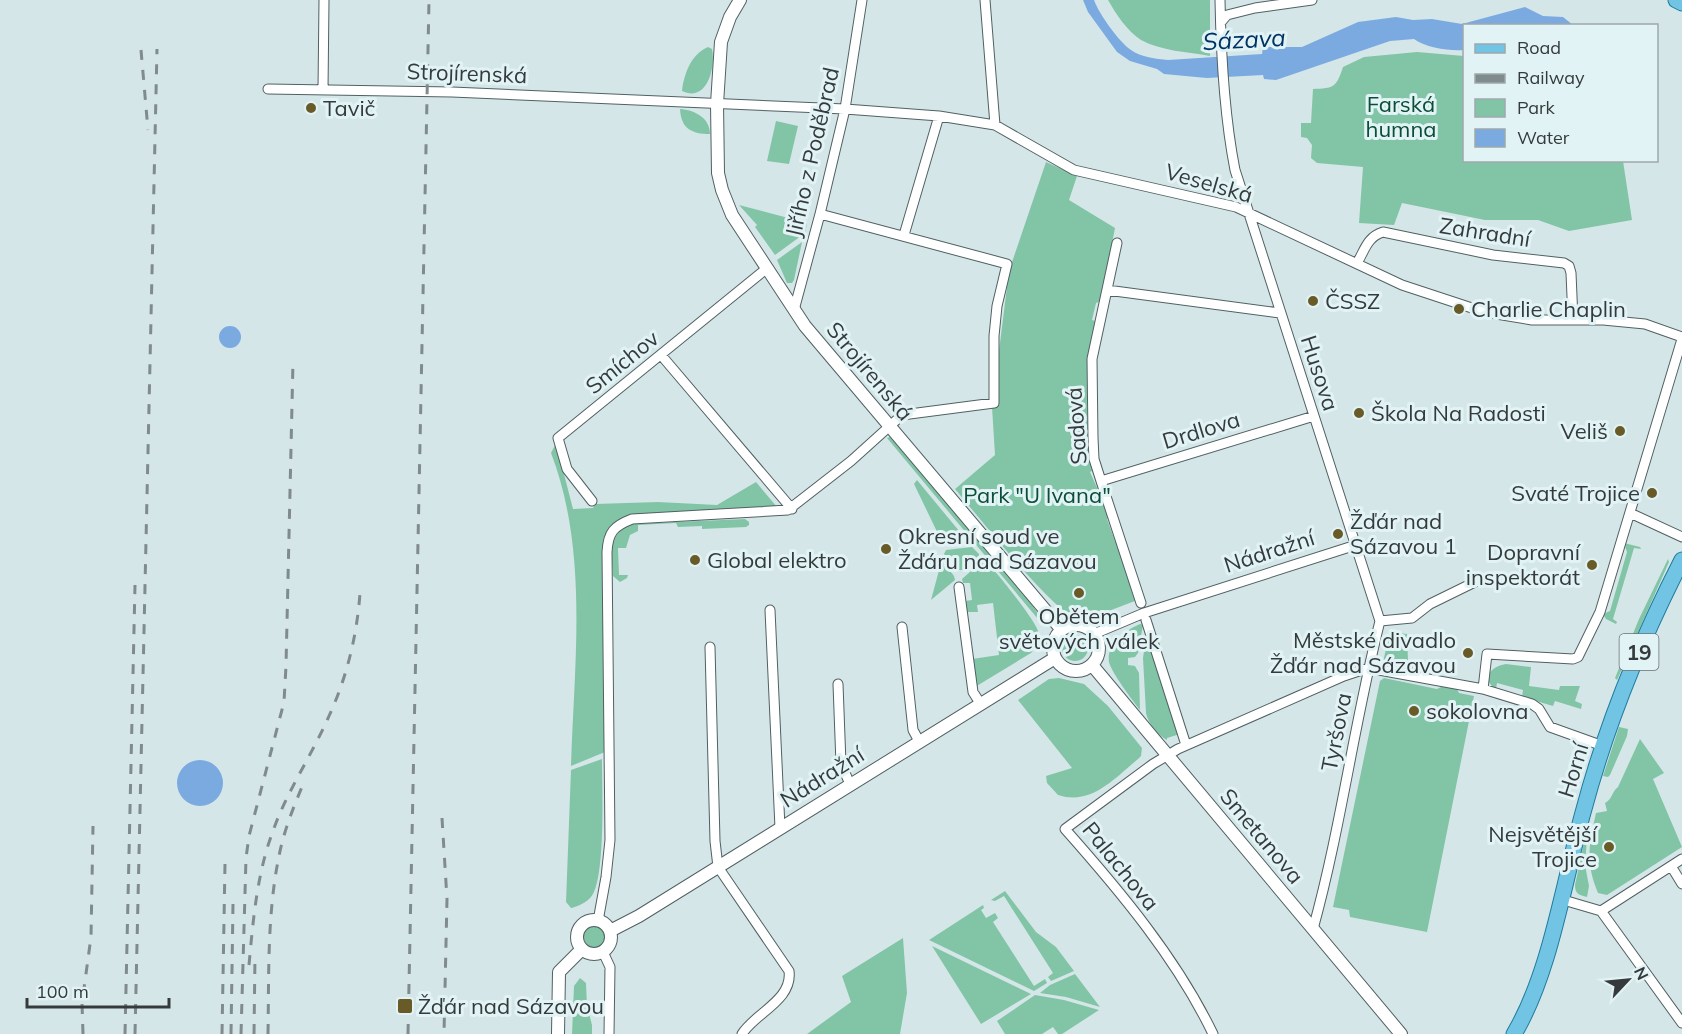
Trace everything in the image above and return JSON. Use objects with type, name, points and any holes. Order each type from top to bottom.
[{"type":"main road","points":[[1676,0],[1682,3]]},
{"type":"main road","name":"Horní","points":[[1514,1034],[1530,1001],[1547,951],[1590,787],[1604,746],[1635,661],[1682,560]]},
{"type":"street","points":[[323,90],[324,0]]},
{"type":"street","name":"Strojírenská","points":[[740,0],[730,17],[721,42],[717,104],[718,173],[732,215],[794,310],[1062,630]]},
{"type":"street","name":"Jiřího z Poděbrad","points":[[794,310],[845,109],[862,0]]},
{"type":"street","points":[[985,0],[995,125]]},
{"type":"street","name":"Husova","points":[[1220,0],[1225,102],[1228,135],[1235,170],[1356,545]]},
{"type":"street","points":[[1221,26],[1227,15],[1312,0]]},
{"type":"street","name":"Strojírenská","points":[[268,89],[452,92],[717,104]]},
{"type":"street","name":"Veselská","points":[[717,104],[845,109],[939,116],[995,125],[1074,170],[1236,207],[1402,285],[1484,312],[1532,320],[1603,320],[1645,324],[1682,338]]},
{"type":"street","points":[[904,235],[939,116]]},
{"type":"street","points":[[598,921],[610,840],[607,552],[611,533],[619,524],[632,519],[783,512],[792,509],[851,461],[902,415],[993,403],[994,336],[1007,264],[820,214]]},
{"type":"street","name":"Zahradní","points":[[1357,263],[1369,240],[1383,232],[1493,255],[1564,263],[1569,266],[1571,273],[1573,320]]},
{"type":"street","name":"Sadová","points":[[1118,243],[1092,359],[1093,438],[1101,482],[1141,603]]},
{"type":"street","name":"Smíchov","points":[[592,501],[567,469],[558,438],[766,268]]},
{"type":"street","points":[[1107,290],[1280,313]]},
{"type":"street","points":[[1484,689],[1487,654],[1576,659],[1596,620],[1682,338]]},
{"type":"street","points":[[661,356],[792,509]]},
{"type":"street","name":"Drdlova","points":[[1101,482],[1314,416]]},
{"type":"street","points":[[1630,513],[1682,537]]},
{"type":"street","points":[[1356,545],[1380,621],[1412,618],[1430,604],[1481,579]]},
{"type":"street","name":"Nádražní","points":[[1094,634],[1144,613],[1356,545]]},
{"type":"street","points":[[959,586],[973,692],[980,703]]},
{"type":"street","points":[[770,610],[780,828]]},
{"type":"street","points":[[1146,620],[1186,745]]},
{"type":"street","name":"Tyršova","points":[[1313,929],[1324,889],[1368,668],[1380,621]]},
{"type":"street","points":[[1078,625],[1094,634],[1099,652],[1092,665],[1084,670],[1072,671],[1060,665],[1055,658],[1053,645],[1062,630],[1078,625]]},
{"type":"street","points":[[902,627],[913,730],[920,741]]},
{"type":"street","points":[[710,646],[718,867],[789,971],[790,979],[779,999],[752,1021],[742,1034]]},
{"type":"street","name":"Nádražní","points":[[610,931],[639,916],[1055,658]]},
{"type":"street","name":"Smetanova","points":[[1092,665],[1401,1034]]},
{"type":"street","points":[[1167,755],[1344,676],[1368,668],[1484,689],[1532,704],[1539,708],[1550,727],[1604,746]]},
{"type":"street","points":[[838,684],[841,764],[850,784]]},
{"type":"street","name":"Palachova","points":[[1167,755],[1065,829],[1160,946],[1185,981],[1213,1034]]},
{"type":"street","points":[[1601,911],[1682,859]]},
{"type":"street","points":[[1671,866],[1682,884]]},
{"type":"street","points":[[1560,899],[1601,911],[1682,1023]]},
{"type":"street","points":[[588,921],[605,924],[610,931],[610,943],[603,952],[592,954],[582,949],[578,940],[579,931],[588,921]]},
{"type":"street","points":[[558,1034],[559,972],[582,949]]},
{"type":"street","points":[[603,952],[610,968],[609,1034]]},
{"type":"green space","points":[[1108,0],[1210,0],[1210,56],[1166,49],[1141,40],[1127,27]]},
{"type":"green space","points":[[708,47],[712,49],[713,65],[704,88],[691,93],[682,91],[689,65],[697,54]]},
{"type":"green space","name":"Farská humna","points":[[1417,52],[1463,56],[1463,162],[1623,162],[1632,220],[1569,231],[1538,220],[1485,220],[1402,203],[1394,225],[1359,223],[1363,167],[1317,163],[1311,158],[1312,145],[1307,138],[1301,137],[1301,123],[1311,123],[1313,89],[1333,86],[1343,67],[1364,57]]},
{"type":"green space","points":[[680,109],[701,116],[707,123],[710,134],[698,133],[685,126]]},
{"type":"green space","points":[[776,121],[798,126],[789,164],[767,161]]},
{"type":"green space","name":"Park \"U Ivana\"","points":[[1046,162],[1077,176],[1069,200],[1115,228],[1101,301],[1096,303],[1092,320],[1095,321],[1087,396],[1088,432],[1094,470],[1090,472],[1110,517],[1107,519],[1117,542],[1135,601],[1088,616],[1072,615],[1048,596],[955,489],[995,455],[992,407],[1009,271]]},
{"type":"green space","points":[[739,205],[807,223],[805,233],[775,255],[755,227],[757,225]]},
{"type":"green space","points":[[802,242],[794,280],[792,283],[787,283],[777,260]]},
{"type":"green space","points":[[890,437],[1025,595],[1041,618],[1038,619],[887,438]]},
{"type":"green space","points":[[556,443],[573,509],[593,508],[595,504],[658,502],[717,505],[756,482],[777,507],[637,514],[616,522],[608,532],[603,553],[605,752],[571,766],[576,648],[575,568],[571,529],[563,491],[551,453]]},
{"type":"green space","points":[[917,480],[969,543],[947,545],[942,542],[914,484]]},
{"type":"green space","points":[[745,519],[749,522],[746,527],[702,529],[702,526],[678,527],[676,523],[638,525],[638,531],[630,535],[626,548],[618,548],[619,575],[628,575],[627,578],[620,582],[613,576],[612,547],[617,535],[629,524]]},
{"type":"green space","points":[[1624,543],[1641,549],[1634,548],[1613,619],[1617,622],[1616,624],[1606,619],[1603,614],[1610,611],[1627,552]]},
{"type":"green space","points":[[972,547],[979,554],[979,558],[964,570],[958,570],[944,554],[946,550]]},
{"type":"green space","points":[[1668,559],[1669,562],[1617,680],[1615,678],[1639,619]]},
{"type":"green space","points":[[943,562],[955,580],[931,600],[941,563]]},
{"type":"green space","points":[[980,563],[988,564],[1000,577],[1031,618],[1038,634],[1037,643],[1031,653],[975,687],[972,659],[999,655],[993,603],[977,605],[978,612],[966,612],[965,601],[972,600],[970,583],[963,583],[962,579]]},
{"type":"green space","points":[[1140,624],[1143,625],[1138,653],[1135,657],[1128,658],[1128,665],[1135,666],[1139,673],[1140,710],[1114,672],[1109,662],[1109,655],[1118,638]]},
{"type":"green space","points":[[1147,631],[1180,734],[1167,738],[1167,740],[1154,729],[1146,713],[1143,658]]},
{"type":"green space","points":[[1393,633],[1407,634],[1408,661],[1420,664],[1419,672],[1387,666],[1383,662],[1389,636]]},
{"type":"green space","points":[[1075,635],[1084,639],[1088,648],[1084,657],[1075,661],[1066,657],[1062,648],[1066,639]]},
{"type":"green space","points":[[1506,664],[1531,667],[1529,686],[1559,690],[1560,686],[1580,686],[1575,701],[1582,704],[1581,709],[1555,701],[1553,706],[1522,697],[1523,690],[1497,683],[1496,689],[1489,681],[1489,673],[1496,667]]},
{"type":"green space","points":[[1059,678],[1084,684],[1108,706],[1142,748],[1141,756],[1111,782],[1081,797],[1058,795],[1047,783],[1046,776],[1072,768],[1018,700],[1049,679]]},
{"type":"green space","points":[[1384,678],[1437,689],[1443,686],[1474,696],[1427,932],[1350,917],[1349,910],[1333,907],[1380,681]]},
{"type":"green space","points":[[1619,727],[1628,729],[1627,736],[1610,775],[1603,776]]},
{"type":"green space","points":[[1640,739],[1664,773],[1653,779],[1682,847],[1607,895],[1598,893],[1591,872],[1589,853],[1596,813],[1607,811],[1605,803],[1618,787]]},
{"type":"green space","points":[[602,759],[602,831],[596,887],[587,901],[571,908],[566,902],[571,770]]},
{"type":"green space","points":[[1585,838],[1587,838],[1585,865],[1589,886],[1587,897],[1578,894],[1575,885]]},
{"type":"green space","points":[[1005,891],[1036,932],[1056,947],[1074,971],[1051,981],[1048,977],[1053,973],[1004,896],[995,901],[991,900]]},
{"type":"green space","points":[[983,905],[984,908],[981,910],[986,918],[995,913],[998,918],[993,922],[1034,986],[1045,979],[1047,983],[1034,991],[929,940]]},
{"type":"green space","points":[[595,926],[603,929],[606,937],[603,945],[595,948],[587,945],[584,937],[587,929]]},
{"type":"green space","points":[[903,938],[907,993],[900,1034],[807,1034],[851,1002],[842,976]]},
{"type":"green space","points":[[932,946],[1031,994],[981,1024]]},
{"type":"green space","points":[[1075,974],[1100,1007],[1066,997],[1040,993],[1050,985]]},
{"type":"green space","points":[[580,978],[586,983],[592,1034],[572,1034],[574,986]]},
{"type":"green space","points":[[1035,995],[1099,1010],[1062,1034],[1058,1034],[1053,1027],[1042,1034],[1005,1034],[997,1021]]},
{"type":"water","points":[[1083,0],[1094,0],[1110,27],[1131,50],[1144,56],[1168,60],[1262,54],[1263,47],[1302,47],[1358,22],[1396,17],[1413,20],[1432,19],[1462,24],[1525,7],[1543,16],[1563,17],[1572,24],[1463,24],[1463,50],[1438,48],[1414,39],[1390,41],[1276,80],[1264,79],[1263,75],[1207,78],[1164,74],[1157,69],[1130,61],[1117,52],[1088,12]]},
{"type":"water","points":[[230,326],[238,329],[241,337],[238,345],[230,348],[222,345],[219,337],[222,329]]},
{"type":"water","points":[[200,760],[216,767],[223,783],[216,799],[200,806],[184,799],[177,783],[184,767]]},
{"type":"railway","points":[[408,1034],[429,0]]},
{"type":"railway","points":[[135,1034],[157,49]]},
{"type":"railway","points":[[141,50],[148,130]]},
{"type":"railway","points":[[241,1034],[246,858],[249,836],[284,702],[293,361]]},
{"type":"railway","points":[[125,1034],[135,585]]},
{"type":"railway","points":[[249,965],[256,897],[263,863],[285,802],[322,730],[341,686],[354,640],[360,593]]},
{"type":"railway","points":[[268,1034],[269,945],[275,878],[284,837],[304,782]]},
{"type":"railway","points":[[442,818],[447,899],[444,1034]]},
{"type":"railway","points":[[83,1034],[82,1003],[91,937],[93,826]]},
{"type":"railway","points":[[222,1034],[225,864]]},
{"type":"railway","points":[[231,1034],[233,904]]},
{"type":"railway","points":[[254,1034],[255,956]]},
{"type":"place","name":"Tavič","points":[[311,108]]},
{"type":"place","name":"ČSSZ","points":[[1313,301]]},
{"type":"place","name":"Charlie Chaplin","points":[[1459,309]]},
{"type":"place","name":"Škola Na Radosti","points":[[1359,413]]},
{"type":"place","name":"Veliš","points":[[1620,431]]},
{"type":"place","name":"Svaté Trojice","points":[[1652,493]]},
{"type":"place","name":"Žďár nad Sázavou 1","points":[[1338,534]]},
{"type":"place","name":"Okresní soud ve Žďáru nad Sázavou","points":[[886,549]]},
{"type":"place","name":"Global elektro","points":[[695,560]]},
{"type":"place","name":"Dopravní inspektorát","points":[[1592,565]]},
{"type":"place","name":"Obětem světových válek","points":[[1079,593]]},
{"type":"place","name":"Městské divadlo Žďár nad Sázavou","points":[[1468,653]]},
{"type":"place","name":"sokolovna","points":[[1414,711]]},
{"type":"place","name":"Nejsvětější Trojice","points":[[1609,847]]},
{"type":"place","name":"Žďár nad Sázavou","points":[[405,1006]]},
{"type":"water label","name":"Sázava","points":[[1244,39]]}]
